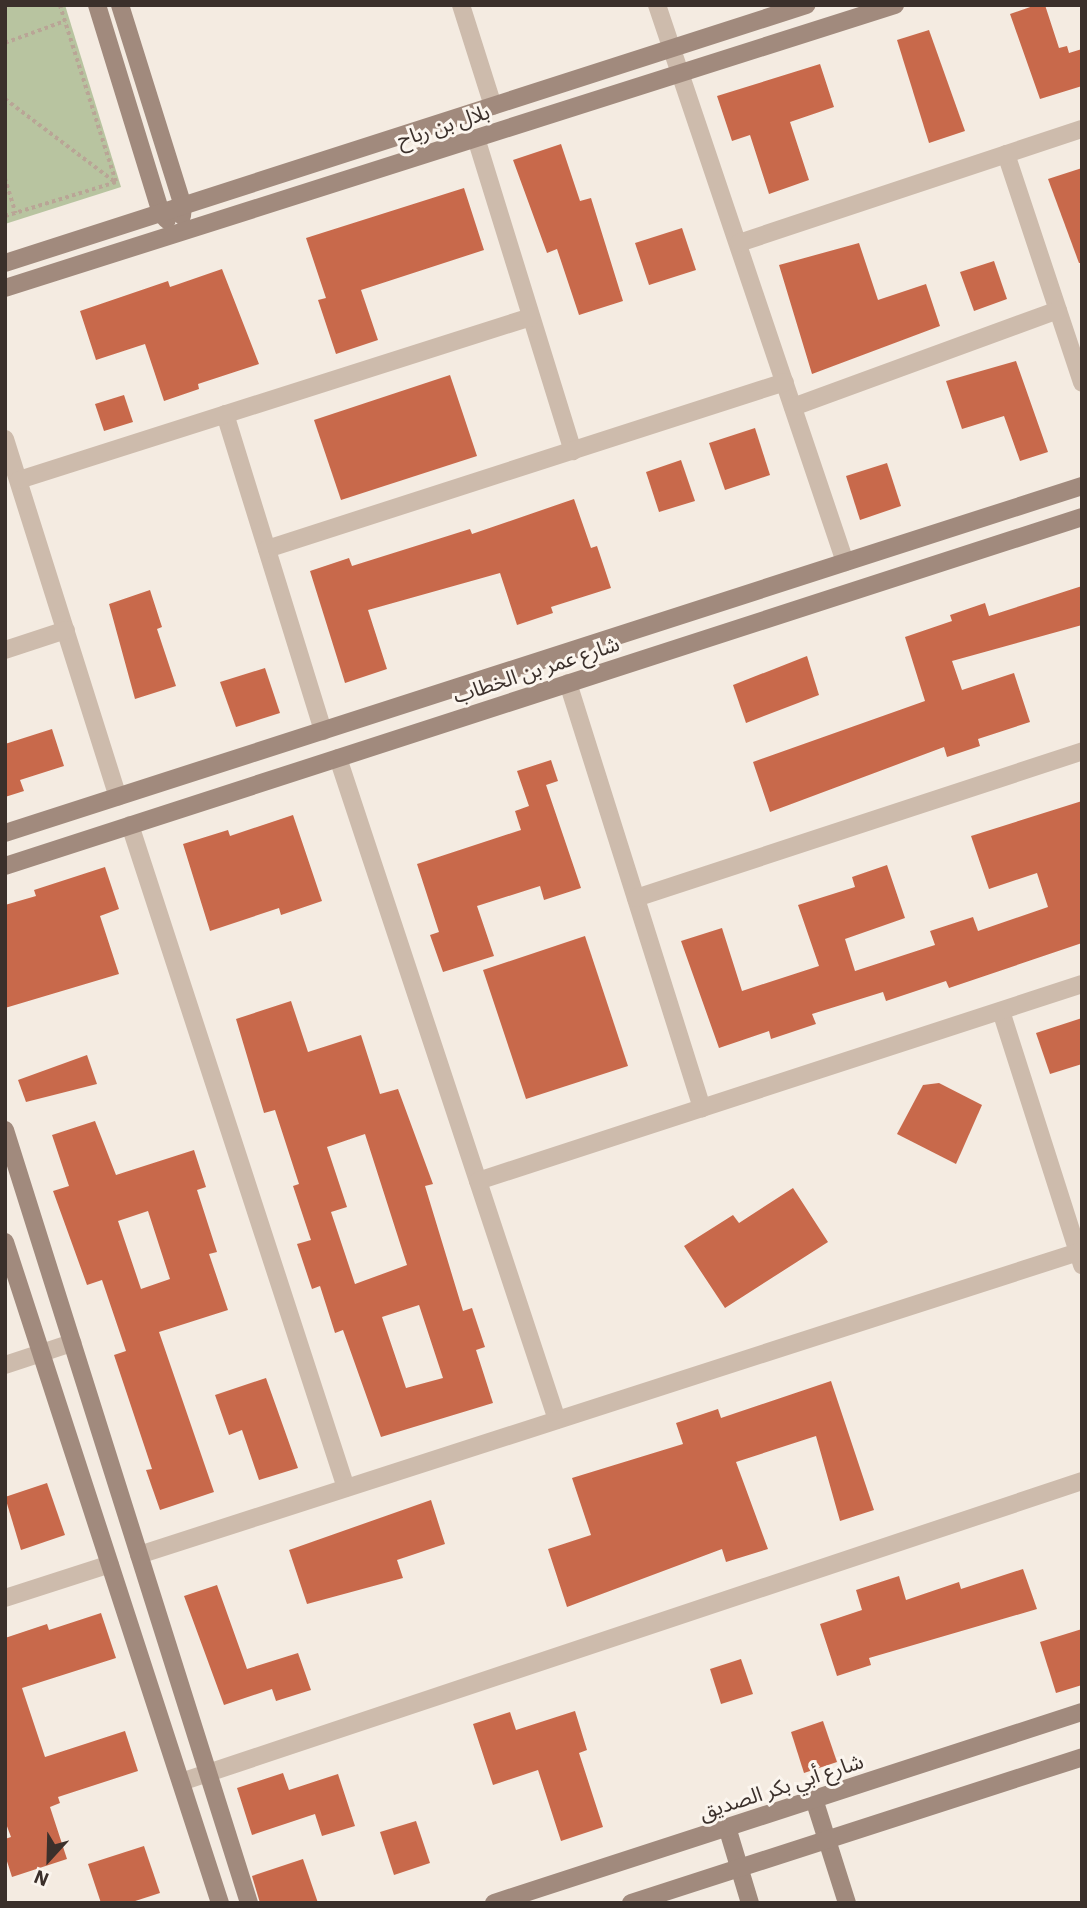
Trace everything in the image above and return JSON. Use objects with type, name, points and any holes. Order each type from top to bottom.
[{"type":"street","points":[[97,5],[161,214],[179,233]]},
{"type":"street","points":[[120,5],[183,206],[179,233]]},
{"type":"street","points":[[461,5],[494,106]]},
{"type":"street","points":[[657,5],[674,48],[845,562]]},
{"type":"street","name":"بلال بن رباح","points":[[5,288],[895,5]]},
{"type":"street","name":"بلال بن رباح","points":[[5,263],[798,6]]},
{"type":"street","points":[[739,243],[1082,129]]},
{"type":"street","points":[[476,138],[573,450]]},
{"type":"street","points":[[1006,154],[1082,383]]},
{"type":"street","points":[[793,407],[1058,310]]},
{"type":"street","points":[[19,480],[531,317]]},
{"type":"street","points":[[267,549],[785,382]]},
{"type":"street","points":[[225,414],[323,731]]},
{"type":"street","points":[[5,439],[118,797]]},
{"type":"street","name":"شارع عمر بن الخطاب","points":[[5,833],[1082,486]]},
{"type":"street","name":"شارع عمر بن الخطاب","points":[[5,866],[1082,516]]},
{"type":"street","points":[[5,650],[66,630]]},
{"type":"street","points":[[568,683],[702,1108]]},
{"type":"street","points":[[636,898],[1082,751]]},
{"type":"street","points":[[338,758],[557,1420]]},
{"type":"street","points":[[130,825],[346,1488]]},
{"type":"street","points":[[478,1181],[1082,984]]},
{"type":"street","points":[[139,1555],[557,1420],[1080,1259],[1001,1011]]},
{"type":"street","points":[[5,1130],[249,1903]]},
{"type":"street","points":[[5,1242],[220,1903]]},
{"type":"street","points":[[5,1364],[72,1343]]},
{"type":"street","points":[[181,1782],[1082,1481]]},
{"type":"street","points":[[5,1598],[110,1564]]},
{"type":"street","name":"شارع أبي بكر الصديق","points":[[494,1903],[1082,1712]]},
{"type":"street","points":[[631,1903],[1082,1757]]},
{"type":"street","points":[[814,1799],[847,1903]]},
{"type":"street","points":[[727,1827],[750,1903]]},
{"type":"path","points":[[60,5],[116,182]]},
{"type":"path","points":[[5,43],[65,21]]},
{"type":"path","points":[[5,99],[116,182]]},
{"type":"path","points":[[5,178],[16,213]]},
{"type":"path","points":[[5,216],[116,182]]},
{"type":"green space","points":[[5,5],[65,5],[121,187],[5,224]]},
{"type":"building","points":[[1036,5],[1045,5],[1059,48],[1067,46],[1069,53],[1082,49],[1082,86],[1040,99],[1010,14]]},
{"type":"building","points":[[929,30],[965,131],[929,143],[897,40]]},
{"type":"building","points":[[820,64],[834,107],[790,122],[809,180],[769,194],[750,135],[732,141],[717,96]]},
{"type":"building","points":[[561,144],[580,201],[591,198],[623,301],[579,315],[557,249],[547,253],[513,160]]},
{"type":"building","points":[[1082,168],[1082,263],[1079,263],[1048,179]]},
{"type":"building","points":[[464,188],[484,250],[361,290],[378,340],[336,354],[318,300],[326,298],[306,238]]},
{"type":"building","points":[[682,228],[696,270],[649,285],[635,243]]},
{"type":"building","points":[[859,243],[878,300],[926,284],[940,326],[812,374],[779,265]]},
{"type":"building","points":[[994,261],[1007,299],[974,311],[960,272]]},
{"type":"building","points":[[222,269],[259,364],[198,384],[199,389],[164,401],[145,344],[96,360],[80,311],[168,281],[170,287]]},
{"type":"building","points":[[1016,361],[1048,452],[1020,461],[1004,416],[962,429],[946,381]]},
{"type":"building","points":[[450,375],[477,456],[341,500],[314,420]]},
{"type":"building","points":[[124,395],[133,422],[104,431],[95,404]]},
{"type":"building","points":[[755,428],[770,475],[725,490],[709,443]]},
{"type":"building","points":[[681,460],[695,501],[659,512],[646,472]]},
{"type":"building","points":[[887,463],[901,506],[860,520],[846,476]]},
{"type":"building","points":[[574,499],[591,548],[597,546],[611,588],[551,607],[553,613],[517,625],[500,573],[368,610],[387,669],[345,683],[310,571],[349,558],[352,566],[470,529],[472,534]]},
{"type":"building","points":[[1082,586],[1082,625],[952,661],[962,690],[1014,673],[1030,722],[978,739],[980,746],[947,757],[944,747],[770,812],[753,762],[925,701],[905,637],[952,621],[950,615],[985,603],[989,616]]},
{"type":"building","points":[[150,590],[162,627],[157,629],[176,686],[135,699],[109,604]]},
{"type":"building","points":[[807,656],[819,695],[746,723],[733,685]]},
{"type":"building","points":[[265,668],[280,713],[236,727],[220,682]]},
{"type":"building","points":[[52,729],[64,766],[20,780],[24,791],[5,797],[5,744]]},
{"type":"building","points":[[551,760],[558,781],[546,785],[581,888],[544,900],[540,886],[477,906],[494,956],[443,972],[430,935],[439,932],[417,864],[521,830],[515,811],[529,806],[517,771]]},
{"type":"building","points":[[1082,801],[1082,943],[949,988],[946,981],[886,1001],[883,992],[812,1014],[816,1024],[771,1039],[769,1031],[719,1048],[681,941],[722,928],[742,991],[819,966],[798,905],[855,887],[852,877],[887,865],[905,918],[845,939],[855,971],[935,945],[930,931],[973,917],[978,931],[1048,907],[1037,873],[989,889],[971,836]]},
{"type":"building","points":[[293,815],[322,901],[281,915],[279,908],[210,931],[183,844],[228,830],[230,836]]},
{"type":"building","points":[[105,867],[119,909],[100,916],[119,974],[5,1008],[5,905],[36,896],[34,890]]},
{"type":"building","points":[[585,936],[628,1066],[526,1099],[483,970]]},
{"type":"building","points":[[291,1001],[308,1052],[361,1035],[380,1094],[398,1089],[433,1184],[425,1186],[463,1311],[472,1308],[485,1347],[476,1350],[493,1403],[381,1437],[343,1330],[335,1333],[320,1286],[312,1289],[297,1244],[311,1240],[293,1186],[299,1184],[275,1110],[264,1113],[236,1019]],"holes":[[[365,1134],[407,1265],[355,1284],[331,1212],[347,1207],[327,1147]],[[419,1305],[443,1378],[406,1388],[382,1317]]]},
{"type":"building","points":[[1082,1018],[1082,1064],[1050,1074],[1036,1033]]},
{"type":"building","points":[[87,1055],[97,1084],[26,1102],[18,1080]]},
{"type":"building","points":[[939,1083],[982,1105],[956,1164],[897,1134],[923,1085]]},
{"type":"building","points":[[95,1121],[116,1175],[194,1150],[206,1187],[197,1190],[217,1252],[209,1254],[228,1310],[159,1332],[214,1492],[160,1510],[146,1470],[152,1469],[114,1355],[126,1351],[102,1280],[87,1285],[53,1191],[69,1186],[52,1135]],"holes":[[[148,1211],[170,1279],[141,1289],[118,1221]]]},
{"type":"building","points":[[793,1188],[828,1242],[725,1308],[684,1246],[733,1215],[739,1223]]},
{"type":"building","points":[[266,1378],[298,1468],[259,1480],[242,1430],[229,1435],[215,1395]]},
{"type":"building","points":[[831,1381],[874,1510],[840,1521],[816,1436],[736,1462],[768,1549],[726,1562],[722,1549],[567,1607],[548,1549],[591,1535],[572,1478],[683,1444],[676,1423],[718,1409],[721,1418]]},
{"type":"building","points":[[47,1483],[65,1535],[21,1550],[5,1497]]},
{"type":"building","points":[[431,1500],[445,1544],[397,1560],[403,1578],[307,1604],[289,1550]]},
{"type":"building","points":[[1023,1569],[1037,1609],[869,1658],[871,1665],[837,1676],[820,1624],[862,1610],[856,1590],[899,1576],[906,1600],[959,1582],[961,1589]]},
{"type":"building","points":[[217,1585],[247,1669],[298,1653],[311,1690],[276,1701],[272,1689],[224,1705],[184,1596]]},
{"type":"building","points":[[101,1613],[116,1658],[22,1688],[45,1757],[125,1731],[138,1771],[58,1797],[60,1803],[50,1807],[67,1859],[12,1877],[5,1855],[5,1839],[11,1837],[5,1821],[5,1638],[47,1624],[49,1630]]},
{"type":"building","points":[[1082,1629],[1082,1685],[1056,1693],[1040,1642]]},
{"type":"building","points":[[741,1659],[753,1694],[721,1704],[710,1669]]},
{"type":"building","points":[[575,1711],[587,1750],[579,1753],[603,1827],[561,1841],[538,1770],[493,1785],[473,1724],[510,1712],[516,1730]]},
{"type":"building","points":[[823,1721],[837,1762],[804,1773],[791,1732]]},
{"type":"building","points":[[283,1773],[289,1790],[338,1774],[355,1826],[322,1836],[315,1814],[252,1835],[237,1788]]},
{"type":"building","points":[[416,1821],[430,1863],[394,1875],[380,1832]]},
{"type":"building","points":[[144,1846],[160,1893],[129,1903],[101,1903],[88,1864]]},
{"type":"building","points":[[303,1859],[318,1903],[260,1903],[252,1876]]}]
